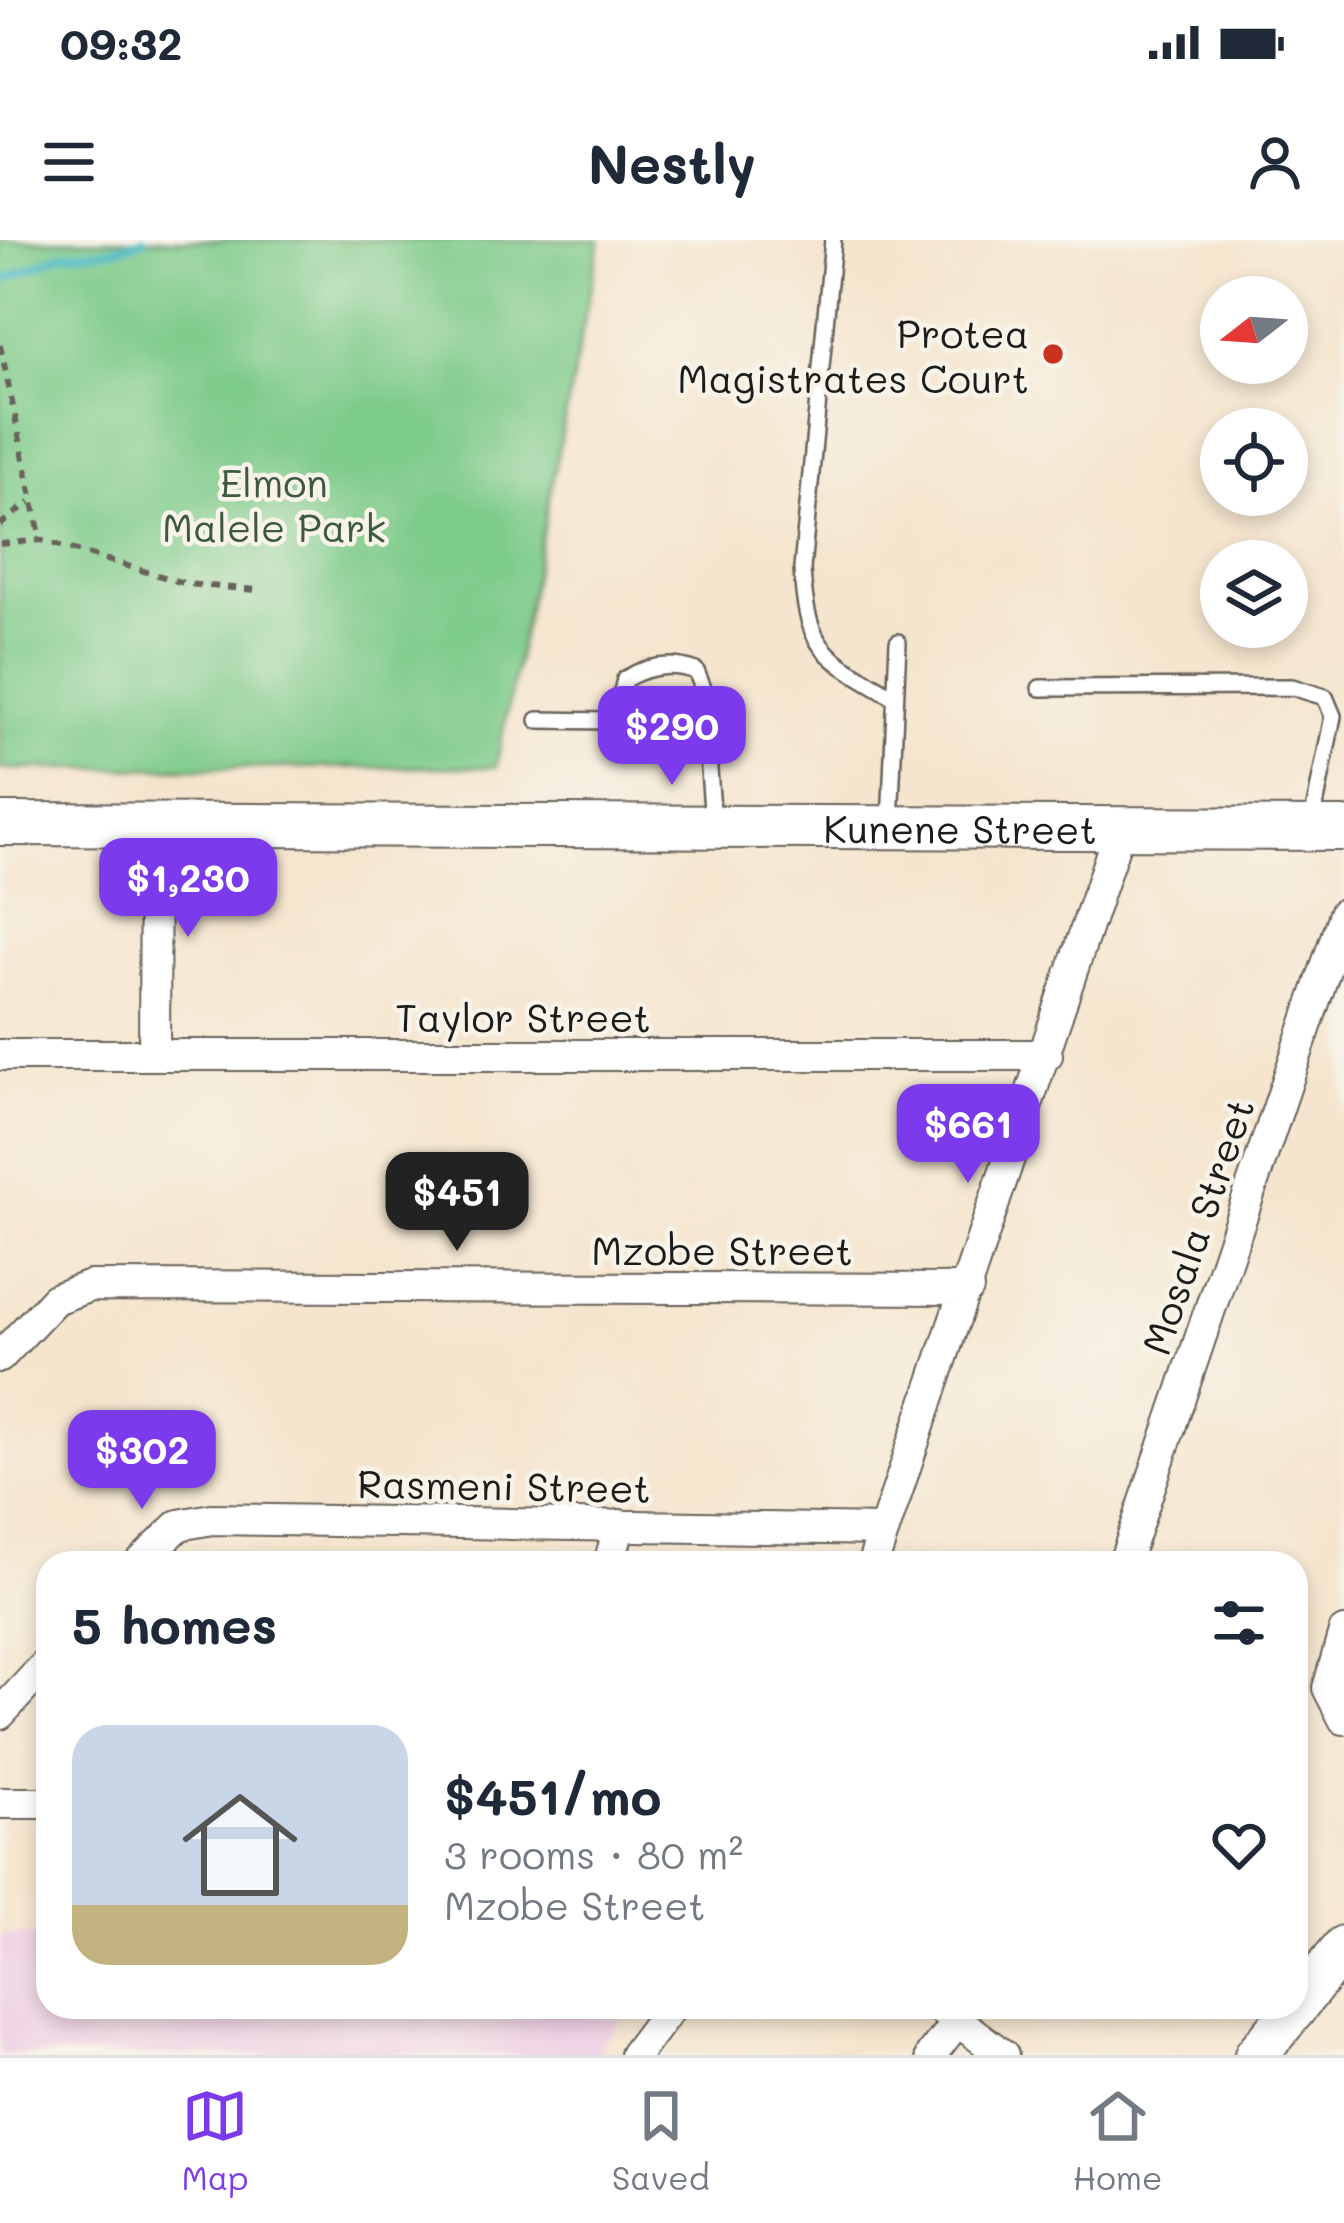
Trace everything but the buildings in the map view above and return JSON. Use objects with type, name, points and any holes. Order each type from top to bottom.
[{"type":"street","name":"Kunene Street","points":[[0,824],[1327,830]]},
{"type":"street","points":[[154,1054],[155,825]]},
{"type":"street","points":[[877,1551],[1120,828]]},
{"type":"street","name":"Mosala Street","points":[[1128,1551],[1344,914]]},
{"type":"street","name":"Taylor Street","points":[[0,1054],[1047,1055]]},
{"type":"street","name":"Mzobe Street","points":[[0,1357],[56,1299],[90,1286],[968,1289]]},
{"type":"street","name":"Rasmeni Street","points":[[153,1551],[179,1526],[204,1520],[884,1530]]},
{"type":"street","points":[[612,1551],[620,1525]]},
{"type":"street","points":[[1344,1632],[1328,1688],[1344,1720]]},
{"type":"street","points":[[0,1714],[36,1675]]},
{"type":"street","points":[[0,1803],[36,1803]]},
{"type":"street","points":[[635,2055],[662,2019]]},
{"type":"street","points":[[931,2055],[946,2019]]},
{"type":"street","points":[[955,2019],[1003,2055]]},
{"type":"street","points":[[1256,2055],[1286,2019]]},
{"type":"lane","points":[[833,240],[802,569],[805,624],[836,662],[894,698]]},
{"type":"lane","points":[[890,827],[898,642]]},
{"type":"lane","points":[[538,720],[608,722],[616,716],[626,679],[638,671],[656,666],[696,671],[703,688],[713,827]]},
{"type":"lane","points":[[1040,688],[1292,687],[1325,697],[1334,716],[1327,830]]},
{"type":"path","points":[[0,345],[41,540]]},
{"type":"path","points":[[0,525],[30,502]]},
{"type":"path","points":[[0,544],[41,540],[188,584],[256,590]]},
{"type":"shaded area","points":[[0,1935],[36,1936],[36,2019],[622,2019],[594,2055],[0,2055]]},
{"type":"green space","name":"Elmon Malele Park","points":[[0,240],[600,240],[496,767],[0,769]]},
{"type":"waterway","points":[[0,282],[61,254],[113,250],[143,240]]},
{"type":"place","name":"Protea Magistrates Court","points":[[1053,354]]}]
